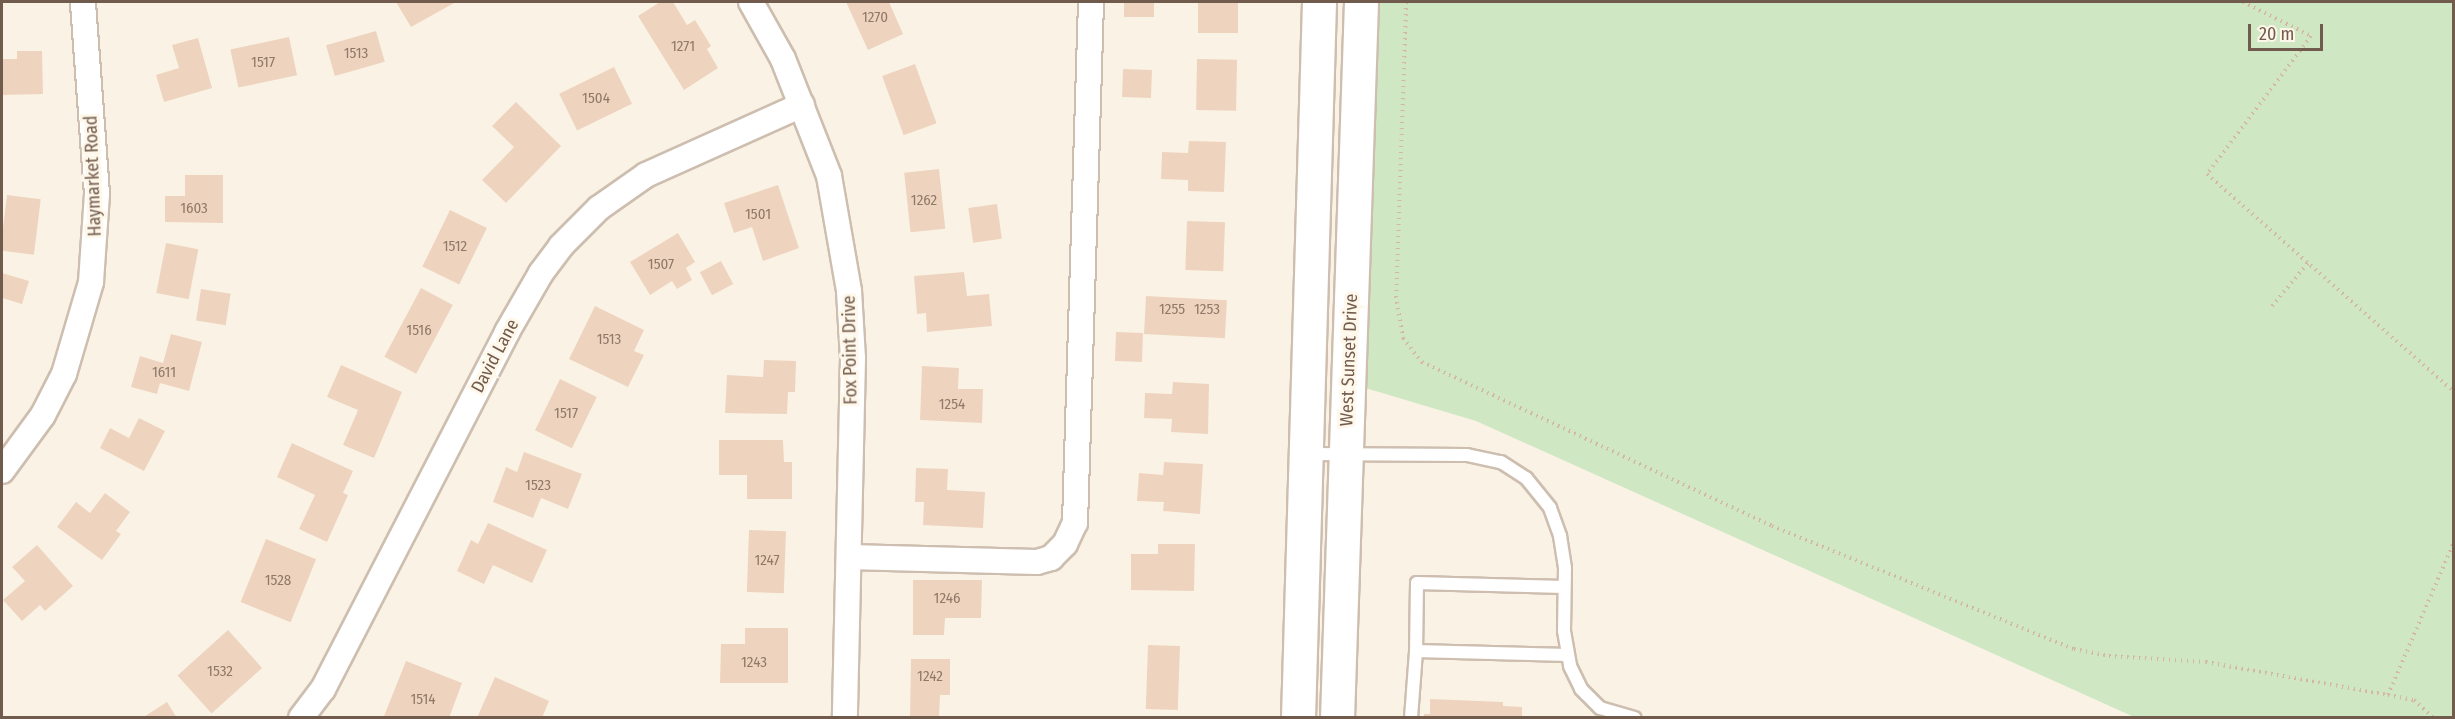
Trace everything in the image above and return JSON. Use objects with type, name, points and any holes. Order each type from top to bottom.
[{"type":"main road","points":[[1298,717],[1319,2]]},
{"type":"main road","name":"West Sunset Drive","points":[[1337,717],[1361,2]]},
{"type":"street","name":"Haymarket Road","points":[[2,471],[43,415],[64,374],[91,282],[97,194],[82,2]]},
{"type":"street","name":"Fox Point Drive","points":[[751,2],[783,60],[829,176],[849,291],[853,358],[845,717]]},
{"type":"street","points":[[849,557],[1038,562],[1052,558],[1065,544],[1075,523],[1091,2]]},
{"type":"street","name":"David Lane","points":[[302,717],[323,689],[507,332],[540,273],[561,246],[599,208],[646,175],[802,105]]},
{"type":"lane","points":[[1306,454],[1443,453],[1501,462],[1526,478],[1550,508],[1560,536],[1564,587],[1563,631],[1568,655],[1581,689],[1598,713],[1635,717]]},
{"type":"lane","points":[[1411,717],[1416,651],[1417,583],[1564,587]]},
{"type":"lane","points":[[1416,651],[1568,655]]},
{"type":"path","points":[[1406,2],[1396,296],[1403,338],[1422,362],[1772,525],[2074,649],[2109,656],[2206,662],[2388,695],[2414,700],[2433,717]]},
{"type":"path","points":[[2243,2],[2311,36],[2207,174],[2454,392]]},
{"type":"path","points":[[2272,306],[2308,263]]},
{"type":"path","points":[[2388,695],[2454,542]]},
{"type":"green space","points":[[1380,2],[2453,2],[2453,717],[2134,717],[1476,421],[1362,387]]},
{"type":"building","points":[[396,2],[456,2],[411,27]]},
{"type":"building","points":[[660,2],[673,2],[687,25],[695,20],[711,46],[707,49],[718,68],[684,90],[638,16]]},
{"type":"building","points":[[846,2],[889,2],[903,34],[868,50]]},
{"type":"building","points":[[1124,2],[1154,2],[1154,17],[1124,17]]},
{"type":"building","points":[[1198,2],[1238,2],[1238,33],[1198,33]]},
{"type":"building","points":[[376,31],[385,62],[335,76],[326,45]]},
{"type":"building","points":[[289,37],[297,75],[238,88],[230,49]]},
{"type":"building","points":[[198,38],[212,88],[164,102],[156,75],[179,68],[172,45]]},
{"type":"building","points":[[17,51],[42,51],[43,94],[2,95],[2,59],[17,59]]},
{"type":"building","points":[[1197,59],[1237,60],[1236,111],[1196,110]]},
{"type":"building","points":[[915,64],[937,123],[904,135],[882,76]]},
{"type":"building","points":[[614,67],[632,104],[577,131],[559,94]]},
{"type":"building","points":[[1123,69],[1152,70],[1151,98],[1122,97]]},
{"type":"building","points":[[516,102],[561,146],[506,203],[482,180],[514,147],[492,126]]},
{"type":"building","points":[[1189,141],[1226,142],[1224,192],[1188,191],[1188,180],[1161,179],[1162,152],[1188,153]]},
{"type":"building","points":[[939,169],[945,229],[910,232],[904,173]]},
{"type":"building","points":[[185,175],[223,175],[223,223],[165,222],[165,196],[185,196]]},
{"type":"building","points":[[778,185],[799,248],[763,261],[752,227],[734,233],[724,203]]},
{"type":"building","points":[[7,195],[41,199],[34,255],[2,251]]},
{"type":"building","points":[[997,204],[1002,239],[973,243],[968,208]]},
{"type":"building","points":[[450,210],[487,228],[459,285],[422,267]]},
{"type":"building","points":[[1187,221],[1225,222],[1223,271],[1185,270]]},
{"type":"building","points":[[678,233],[695,262],[686,268],[692,280],[677,289],[672,281],[650,295],[630,262]]},
{"type":"building","points":[[166,243],[198,249],[189,299],[156,293]]},
{"type":"building","points":[[721,261],[733,284],[712,295],[700,272]]},
{"type":"building","points":[[964,272],[967,296],[989,294],[992,326],[927,332],[926,313],[917,314],[914,276]]},
{"type":"building","points":[[2,273],[29,281],[22,304],[2,298]]},
{"type":"building","points":[[421,288],[453,305],[416,374],[384,357]]},
{"type":"building","points":[[201,289],[231,294],[226,325],[196,321]]},
{"type":"building","points":[[1146,296],[1227,300],[1225,338],[1144,334]]},
{"type":"building","points":[[595,306],[644,330],[634,351],[644,355],[628,387],[569,359]]},
{"type":"building","points":[[1116,332],[1143,333],[1142,362],[1115,361]]},
{"type":"building","points":[[171,334],[202,342],[189,391],[160,383],[157,394],[131,387],[140,356],[163,363]]},
{"type":"building","points":[[764,360],[796,361],[795,392],[788,392],[787,414],[725,413],[727,375],[763,377]]},
{"type":"building","points":[[341,365],[402,392],[374,458],[343,445],[358,410],[327,397]]},
{"type":"building","points":[[922,366],[959,368],[958,389],[983,389],[982,423],[920,420]]},
{"type":"building","points":[[560,379],[597,397],[572,448],[535,430]]},
{"type":"building","points":[[1173,382],[1209,384],[1208,434],[1171,432],[1172,419],[1144,418],[1145,393],[1172,394]]},
{"type":"building","points":[[139,418],[165,431],[144,471],[100,448],[110,428],[129,438]]},
{"type":"building","points":[[719,440],[783,440],[784,462],[792,462],[792,499],[747,499],[747,475],[719,475]]},
{"type":"building","points":[[292,443],[353,471],[343,493],[348,495],[327,542],[299,529],[315,495],[277,477]]},
{"type":"building","points":[[524,452],[582,474],[568,509],[541,498],[533,518],[493,502],[506,467],[517,472]]},
{"type":"building","points":[[1164,462],[1203,464],[1200,514],[1163,511],[1164,502],[1137,501],[1139,473],[1163,475]]},
{"type":"building","points":[[916,468],[948,469],[947,490],[985,492],[983,528],[923,525],[924,502],[915,502]]},
{"type":"building","points":[[105,493],[130,512],[116,531],[121,534],[102,560],[57,527],[76,502],[90,513]]},
{"type":"building","points":[[488,523],[547,550],[532,583],[493,565],[484,584],[457,571],[471,540],[478,544]]},
{"type":"building","points":[[749,530],[786,531],[784,593],[747,592]]},
{"type":"building","points":[[266,539],[316,559],[291,622],[241,602]]},
{"type":"building","points":[[1158,544],[1195,544],[1194,591],[1131,590],[1131,554],[1158,554]]},
{"type":"building","points":[[37,545],[73,586],[45,611],[40,605],[22,621],[3,600],[25,581],[12,567]]},
{"type":"building","points":[[913,580],[982,580],[981,618],[945,618],[944,635],[913,635]]},
{"type":"building","points":[[745,628],[788,628],[788,683],[720,683],[721,644],[745,644]]},
{"type":"building","points":[[228,630],[262,668],[212,713],[177,676]]},
{"type":"building","points":[[1148,645],[1180,646],[1178,710],[1146,709]]},
{"type":"building","points":[[911,659],[950,659],[950,695],[940,695],[939,718],[910,718]]},
{"type":"building","points":[[406,661],[462,683],[449,718],[384,716]]},
{"type":"building","points":[[495,677],[549,701],[542,718],[477,718]]},
{"type":"building","points":[[1430,699],[1503,702],[1503,706],[1522,707],[1522,718],[1424,718],[1424,714],[1430,714]]},
{"type":"building","points":[[167,702],[177,718],[142,718]]}]
